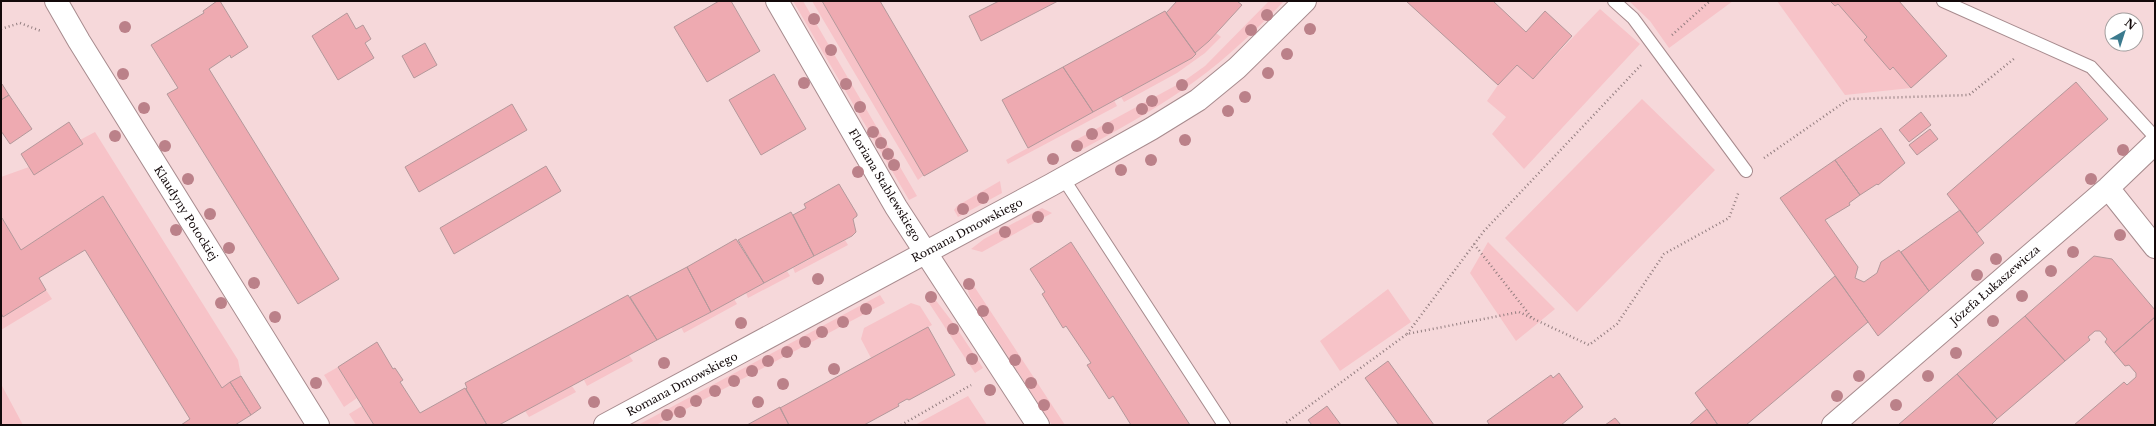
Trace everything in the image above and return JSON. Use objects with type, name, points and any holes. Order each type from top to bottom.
[{"type":"street","name":"Klaudyny Potockiej","points":[[56,1],[79,41],[318,425]]},
{"type":"street","name":"Floriana Stablewskiego","points":[[777,1],[896,207],[1038,425]]},
{"type":"street","name":"Romana Dmowskiego","points":[[605,425],[1151,129],[1198,100],[1237,68],[1305,1]]},
{"type":"street","name":"Józefa Łukaszewicza","points":[[1833,425],[2108,188],[2155,143]]},
{"type":"street","points":[[2108,188],[2155,247]]},
{"type":"lane","points":[[1614,1],[1633,18],[1746,171]]},
{"type":"lane","points":[[1943,1],[2091,67],[2155,137]]},
{"type":"lane","points":[[1063,178],[1224,425]]},
{"type":"path","points":[[1283,425],[1407,334],[1484,231],[1656,50],[1710,1]]},
{"type":"path","points":[[1,29],[20,23]]},
{"type":"path","points":[[1407,334],[1519,312],[1589,345],[1617,324],[1664,254],[1729,218],[1746,171],[1849,99],[1970,95],[2034,42]]},
{"type":"path","points":[[1474,244],[1532,318]]},
{"type":"path","points":[[901,425],[971,385]]},
{"type":"shaded area","points":[[793,1],[803,1],[917,196],[909,200]]},
{"type":"shaded area","points":[[812,1],[822,1],[924,175],[918,180]]},
{"type":"shaded area","points":[[1269,1],[1284,1],[1224,59],[1184,89],[1158,106],[1079,151],[1074,141],[1184,81],[1205,66]]},
{"type":"shaded area","points":[[1629,1],[1733,1],[1669,48],[1650,21]]},
{"type":"shaded area","points":[[1777,1],[1830,1],[1835,6],[1838,4],[1867,37],[1864,40],[1890,69],[1893,67],[1911,88],[1845,95]]},
{"type":"shaded area","points":[[1600,9],[1640,44],[1524,169],[1492,134],[1506,117],[1487,101],[1498,85],[1517,65],[1533,79]]},
{"type":"shaded area","points":[[1216,33],[1221,37],[1205,53],[1177,73],[1124,102],[1121,97],[1192,58],[1196,55],[1195,53]]},
{"type":"shaded area","points":[[1642,99],[1715,170],[1577,312],[1505,238]]},
{"type":"shaded area","points":[[1114,100],[1117,106],[1008,164],[1006,160]]},
{"type":"shaded area","points":[[95,132],[238,360],[241,376],[222,388],[103,196],[21,250],[3,219],[1,219],[1,177],[29,167]]},
{"type":"shaded area","points":[[1000,181],[1002,193],[958,217],[954,210],[957,206]]},
{"type":"shaded area","points":[[1042,208],[1052,213],[982,252],[971,249],[984,239]]},
{"type":"shaded area","points":[[845,240],[848,245],[795,273],[793,268]]},
{"type":"shaded area","points":[[1488,242],[1555,309],[1516,341],[1470,273]]},
{"type":"shaded area","points":[[787,271],[790,276],[748,298],[746,293]]},
{"type":"shaded area","points":[[964,279],[970,280],[1065,425],[1052,425],[970,297]]},
{"type":"shaded area","points":[[1388,289],[1411,322],[1340,371],[1320,341]]},
{"type":"shaded area","points":[[46,290],[52,299],[1,330],[1,313],[3,317]]},
{"type":"shaded area","points":[[931,294],[954,324],[983,368],[975,373],[925,297]]},
{"type":"shaded area","points":[[880,295],[885,303],[656,425],[638,425]]},
{"type":"shaded area","points":[[734,299],[737,304],[684,333],[681,327]]},
{"type":"shaded area","points":[[911,303],[920,306],[932,325],[871,358],[861,339],[864,328]]},
{"type":"shaded area","points":[[629,355],[633,361],[587,386],[584,380]]},
{"type":"shaded area","points":[[338,367],[357,398],[344,407],[324,375]]},
{"type":"shaded area","points":[[1,384],[23,425],[1,425]]},
{"type":"shaded area","points":[[572,386],[576,392],[529,417],[525,411]]},
{"type":"shaded area","points":[[968,396],[987,425],[915,425]]},
{"type":"shaded area","points":[[362,406],[374,425],[356,425],[349,414]]},
{"type":"building","points":[[217,1],[220,1],[248,47],[231,58],[230,55],[209,69],[339,279],[298,304],[167,94],[178,88],[151,45],[204,13],[203,11]]},
{"type":"building","points":[[719,1],[731,1],[760,51],[707,82],[674,27]]},
{"type":"building","points":[[822,1],[880,1],[968,151],[924,176]]},
{"type":"building","points":[[999,1],[1058,1],[981,41],[969,16]]},
{"type":"building","points":[[1177,1],[1237,1],[1242,5],[1209,41],[1195,53],[1166,13]]},
{"type":"building","points":[[1406,1],[1493,1],[1526,32],[1545,11],[1572,36],[1533,79],[1517,65],[1498,85]]},
{"type":"building","points":[[1830,1],[1899,1],[1947,56],[1911,88],[1893,67],[1890,70],[1864,40],[1867,37],[1838,4],[1835,6]]},
{"type":"building","points":[[1165,11],[1196,54],[1192,58],[1093,112],[1063,67]]},
{"type":"building","points":[[347,13],[356,29],[363,25],[371,39],[365,43],[374,58],[338,80],[312,36]]},
{"type":"building","points":[[425,43],[437,65],[414,78],[402,56]]},
{"type":"building","points":[[1063,67],[1093,112],[1028,148],[1002,100]]},
{"type":"building","points":[[774,74],[806,129],[761,155],[729,100]]},
{"type":"building","points":[[2076,82],[2108,119],[1977,233],[1947,194]]},
{"type":"building","points":[[2,84],[9,95],[1,100],[1,85]]},
{"type":"building","points":[[9,95],[32,129],[10,144],[1,131],[1,100]]},
{"type":"building","points":[[512,104],[527,130],[419,192],[405,167]]},
{"type":"building","points":[[1921,112],[1931,125],[1909,142],[1899,130]]},
{"type":"building","points":[[69,122],[83,144],[34,175],[21,154]]},
{"type":"building","points":[[1881,128],[1905,163],[1878,185],[1877,184],[1860,195],[1835,160]]},
{"type":"building","points":[[1930,129],[1938,139],[1917,155],[1909,145]]},
{"type":"building","points":[[1835,160],[1860,195],[1849,203],[1850,205],[1825,220],[1858,267],[1855,278],[1864,282],[1877,273],[1881,262],[1899,250],[1929,291],[1878,336],[1780,198]]},
{"type":"building","points":[[546,166],[561,191],[454,254],[440,228]]},
{"type":"building","points":[[839,184],[857,214],[857,216],[853,219],[856,232],[852,236],[814,256],[793,215],[806,208],[804,204]]},
{"type":"building","points":[[103,196],[222,388],[230,382],[251,415],[235,425],[181,425],[190,419],[85,250],[39,278],[46,290],[3,317],[1,313],[1,219],[2,218],[21,250]]},
{"type":"building","points":[[1960,210],[1984,243],[1929,291],[1901,252]]},
{"type":"building","points":[[791,212],[814,256],[764,283],[738,240]]},
{"type":"building","points":[[736,239],[764,283],[711,312],[687,267]]},
{"type":"building","points":[[1071,242],[1190,425],[1131,425],[1113,396],[1109,399],[1087,365],[1091,363],[1066,326],[1063,328],[1042,294],[1045,292],[1030,269]]},
{"type":"building","points":[[2094,256],[2112,259],[2155,310],[2155,317],[2114,353],[2105,342],[2107,339],[2100,331],[2095,331],[2088,337],[2090,340],[2065,361],[2025,316]]},
{"type":"building","points":[[687,267],[711,312],[657,340],[630,297]]},
{"type":"building","points":[[1835,276],[1868,322],[1746,425],[1718,425],[1695,393]]},
{"type":"building","points":[[628,295],[657,340],[499,425],[487,425],[466,389],[465,383]]},
{"type":"building","points":[[2025,316],[2065,361],[1997,419],[1957,374]]},
{"type":"building","points":[[2155,317],[2155,425],[2074,425],[2124,382],[2127,385],[2136,377],[2136,373],[2129,365],[2125,366],[2114,353]]},
{"type":"building","points":[[928,327],[955,375],[909,400],[907,399],[898,404],[899,406],[864,425],[789,425],[780,408]]},
{"type":"building","points":[[377,342],[393,369],[395,368],[403,380],[400,382],[420,413],[465,388],[487,425],[374,425],[338,367]]},
{"type":"building","points":[[1388,361],[1434,425],[1399,425],[1365,378]]},
{"type":"building","points":[[1559,373],[1583,407],[1561,425],[1487,425],[1489,424],[1487,421],[1551,375],[1553,378]]},
{"type":"building","points":[[1957,374],[1997,419],[1991,425],[1898,425]]},
{"type":"building","points":[[241,376],[261,408],[251,415],[230,382]]},
{"type":"building","points":[[1327,406],[1341,425],[1312,425],[1308,420]]},
{"type":"building","points":[[780,407],[789,425],[747,425]]},
{"type":"building","points":[[1707,409],[1718,425],[1689,425]]},
{"type":"building","points":[[1615,418],[1621,425],[1605,425]]}]
